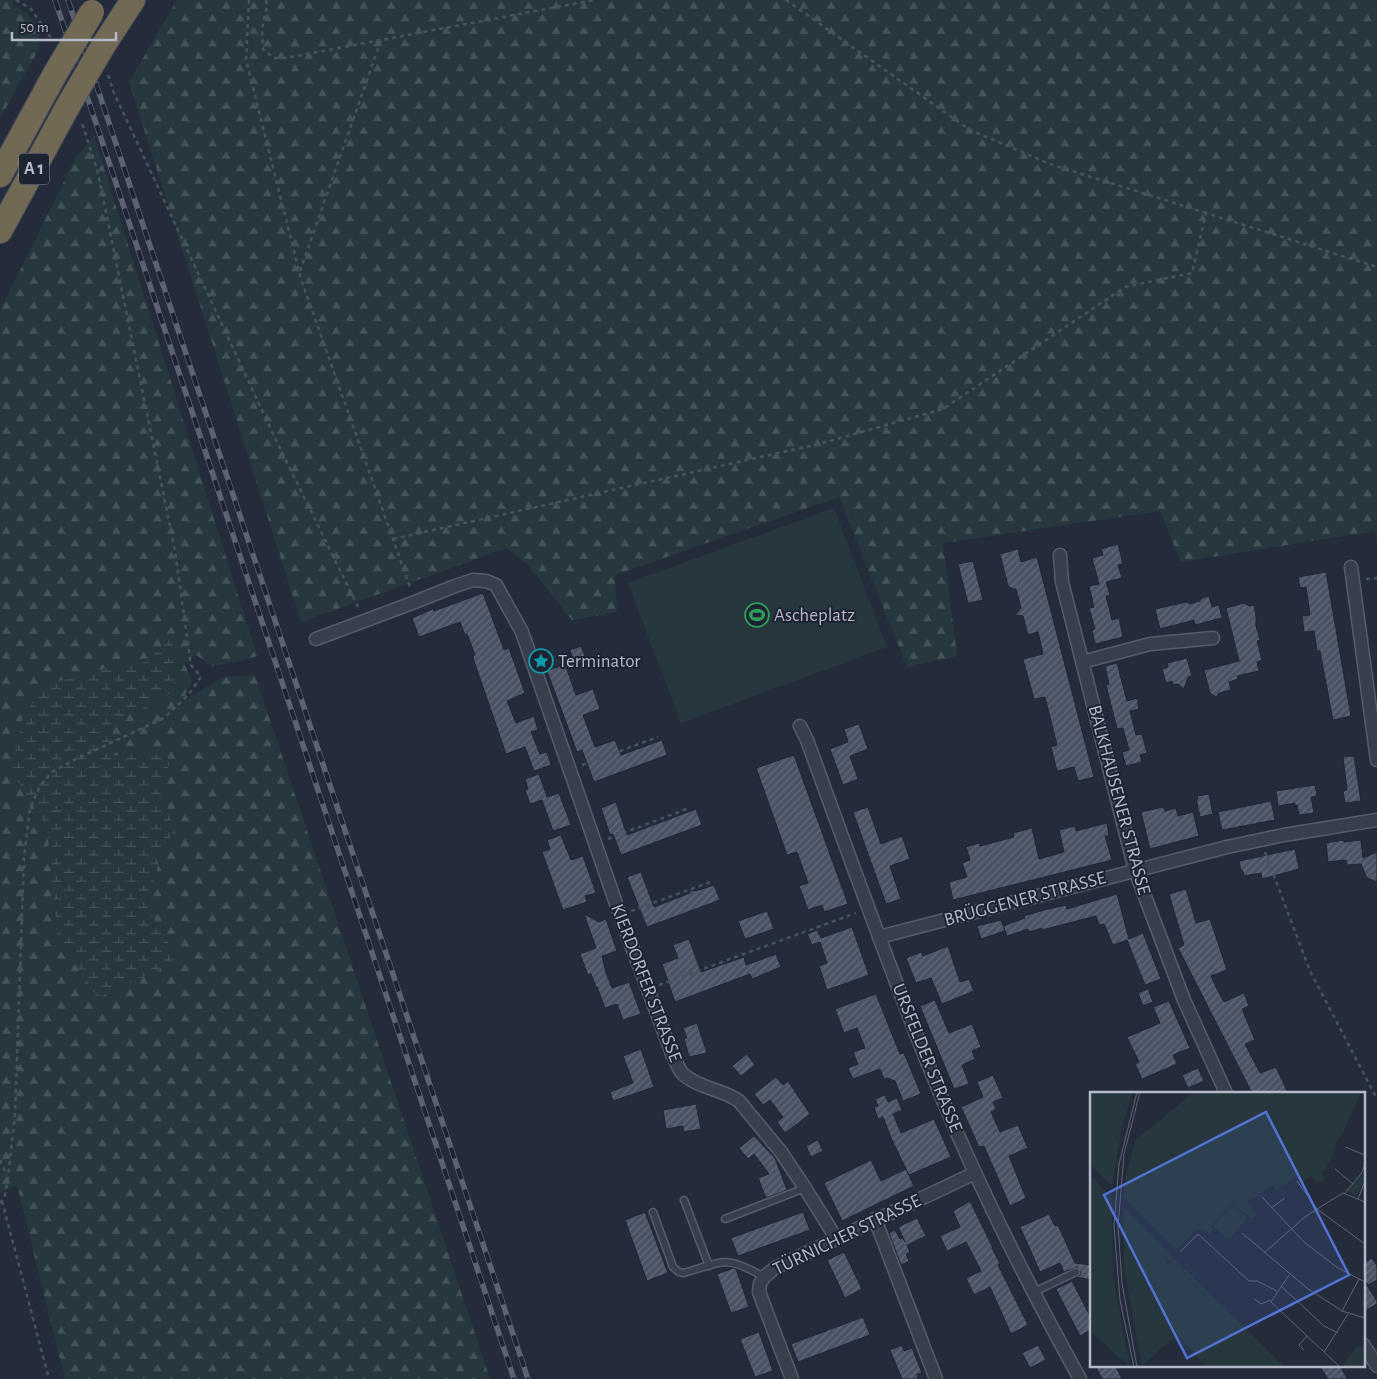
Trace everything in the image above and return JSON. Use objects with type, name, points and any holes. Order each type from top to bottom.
[{"type":"highway","name":"A 1","points":[[0,231],[74,111],[103,46],[133,0]]},
{"type":"highway","name":"A 1","points":[[0,175],[55,74],[96,6]]},
{"type":"street","name":"BALKHAUSENER STRASSE","points":[[1060,555],[1062,582],[1135,870],[1184,1000],[1226,1092]]},
{"type":"street","points":[[1351,567],[1377,760]]},
{"type":"street","name":"KIERDORFER STRASSE","points":[[316,638],[473,580],[486,581],[496,585],[522,632],[594,844],[673,1056],[681,1072],[690,1079],[730,1095],[739,1101],[780,1152],[836,1238]]},
{"type":"street","points":[[1082,662],[1150,644],[1214,638]]},
{"type":"street","name":"URSFELDER STRASSE","points":[[800,726],[807,740],[926,1060],[975,1172],[1034,1292],[1080,1379]]},
{"type":"street","name":"BRÜGGENER STRASSE","points":[[879,937],[1260,839],[1377,820]]},
{"type":"street","name":"TÜRNICHER STRASSE","points":[[792,1379],[759,1292],[760,1284],[764,1277],[774,1268],[975,1172]]},
{"type":"street","points":[[875,1219],[936,1379]]},
{"type":"street","points":[[1364,1346],[1377,1366]]},
{"type":"lane","points":[[725,1219],[805,1188]]},
{"type":"lane","points":[[684,1200],[709,1266]]},
{"type":"lane","points":[[653,1212],[673,1267],[679,1272],[684,1273],[726,1261],[733,1262],[764,1277]]},
{"type":"lane","points":[[1034,1292],[1076,1272]]},
{"type":"path","points":[[16,0],[31,9],[56,48]]},
{"type":"path","points":[[248,0],[246,60],[299,272],[415,602]]},
{"type":"path","points":[[266,0],[267,6],[262,28],[263,49],[274,58],[286,58],[594,0]]},
{"type":"path","points":[[786,0],[970,130],[1050,164],[1377,267]]},
{"type":"path","points":[[299,272],[382,40]]},
{"type":"path","points":[[108,75],[114,93],[275,438],[365,621]]},
{"type":"path","points":[[50,1379],[1,1202],[6,1191],[14,1116],[24,856],[30,808],[40,786],[52,772],[164,718],[189,694],[201,678],[192,665],[175,551],[98,174],[74,111]]},
{"type":"path","points":[[393,539],[819,444],[943,409],[1125,287],[1192,273],[1206,213]]},
{"type":"path","points":[[568,770],[658,737]]},
{"type":"path","points":[[594,844],[689,808]]},
{"type":"path","points":[[1260,839],[1310,972],[1377,1099]]},
{"type":"path","points":[[620,915],[713,882]]},
{"type":"path","points":[[648,989],[868,908]]},
{"type":"path","points":[[0,1160],[8,1177]]},
{"type":"green space","points":[[0,0],[16,0],[12,4],[27,13],[40,30],[38,51],[0,118]]},
{"type":"green space","points":[[177,0],[1377,0],[1377,540],[1375,531],[1181,562],[1160,511],[943,543],[957,656],[907,667],[839,497],[615,575],[617,612],[572,620],[528,565],[507,548],[301,622],[129,82]]},
{"type":"green space","points":[[94,136],[257,656],[242,661],[212,666],[196,655],[184,663],[192,681],[182,702],[223,677],[255,675],[490,1379],[65,1379],[17,1185],[0,1193],[0,311],[75,159]]},
{"type":"green space","name":"Ascheplatz","points":[[834,508],[887,647],[681,723],[628,583]]},
{"type":"green space","points":[[171,636],[177,667],[173,691],[149,706],[113,721],[109,756],[150,752],[170,759],[160,804],[176,826],[159,861],[148,908],[179,961],[97,998],[57,932],[47,828],[11,771],[24,713],[52,683],[106,668],[147,662]]},
{"type":"building","points":[[1118,544],[1123,564],[1118,565],[1122,578],[1106,582],[1110,595],[1106,596],[1112,620],[1119,618],[1123,637],[1095,644],[1092,630],[1095,629],[1089,608],[1094,607],[1089,586],[1099,584],[1092,558],[1103,555],[1101,549]]},
{"type":"building","points":[[1018,549],[1021,562],[1037,557],[1094,777],[1078,781],[1074,767],[1057,771],[1051,747],[1057,745],[1045,697],[1034,699],[1023,659],[1043,654],[1038,632],[1028,635],[1023,616],[1015,615],[1021,608],[1016,589],[1008,586],[1000,554]]},
{"type":"building","points":[[973,561],[983,600],[968,603],[958,564]]},
{"type":"building","points":[[1326,572],[1351,716],[1333,720],[1320,651],[1317,651],[1314,631],[1304,632],[1302,616],[1310,615],[1306,587],[1300,588],[1298,577]]},
{"type":"building","points":[[483,593],[504,650],[509,648],[525,693],[507,701],[516,723],[534,716],[538,730],[531,732],[540,754],[547,752],[551,765],[534,771],[525,747],[506,754],[474,661],[473,656],[475,655],[460,622],[419,637],[412,618],[433,609],[434,611]]},
{"type":"building","points":[[1209,596],[1212,607],[1219,605],[1222,618],[1195,625],[1194,620],[1160,629],[1155,609],[1187,602],[1190,604]]},
{"type":"building","points":[[1244,603],[1249,606],[1254,605],[1256,626],[1260,640],[1257,641],[1262,660],[1257,662],[1259,671],[1237,676],[1238,679],[1229,682],[1231,690],[1219,693],[1216,697],[1210,693],[1204,670],[1239,661],[1226,608]]},
{"type":"building","points":[[581,646],[585,656],[573,660],[570,650]]},
{"type":"building","points":[[1187,658],[1192,676],[1188,677],[1184,689],[1178,684],[1173,685],[1172,681],[1166,683],[1162,669],[1168,667],[1167,663]]},
{"type":"building","points":[[1117,663],[1127,701],[1137,698],[1139,709],[1130,711],[1136,735],[1142,734],[1147,753],[1140,755],[1142,762],[1126,766],[1122,752],[1129,750],[1123,728],[1117,729],[1106,685],[1109,684],[1105,666]]},
{"type":"building","points":[[565,664],[576,695],[593,689],[600,709],[583,715],[595,747],[615,740],[621,755],[662,740],[667,755],[594,782],[582,750],[577,752],[547,671]]},
{"type":"building","points":[[859,724],[868,749],[850,756],[858,779],[843,785],[830,749],[848,742],[844,729]]},
{"type":"building","points":[[794,755],[848,904],[824,912],[822,905],[808,910],[799,886],[808,883],[797,852],[787,855],[756,768]]},
{"type":"building","points":[[1354,756],[1361,801],[1345,803],[1343,791],[1347,790],[1343,757]]},
{"type":"building","points":[[539,774],[547,797],[559,793],[571,825],[553,831],[542,800],[530,804],[525,790],[528,789],[525,779]]},
{"type":"building","points":[[1315,785],[1317,796],[1311,797],[1314,813],[1299,815],[1295,803],[1278,806],[1276,791]]},
{"type":"building","points":[[1209,794],[1213,814],[1200,817],[1197,796]]},
{"type":"building","points":[[1271,801],[1275,820],[1222,830],[1218,812]]},
{"type":"building","points":[[616,802],[627,835],[696,809],[702,825],[621,855],[613,834],[610,835],[601,808]]},
{"type":"building","points":[[868,807],[881,844],[902,836],[910,859],[890,866],[901,899],[886,904],[853,812]]},
{"type":"building","points":[[1163,807],[1165,811],[1176,808],[1178,816],[1193,812],[1199,836],[1150,849],[1141,812]]},
{"type":"building","points":[[1107,823],[1109,835],[1105,836],[1112,860],[953,900],[949,882],[967,877],[962,863],[970,860],[966,847],[979,843],[980,846],[1014,837],[1013,833],[1032,828],[1039,859],[1064,852],[1059,830],[1075,826],[1076,831]]},
{"type":"building","points":[[561,835],[571,860],[583,856],[596,893],[585,896],[587,902],[563,910],[542,852],[550,849],[547,840]]},
{"type":"building","points":[[1344,840],[1344,842],[1361,840],[1363,858],[1377,852],[1377,882],[1367,878],[1361,864],[1347,865],[1346,860],[1328,862],[1326,843]]},
{"type":"building","points":[[1295,849],[1299,869],[1262,879],[1261,873],[1244,876],[1243,871],[1241,871],[1239,861]]},
{"type":"building","points":[[641,872],[654,907],[690,893],[690,891],[714,885],[720,900],[647,927],[627,877]]},
{"type":"building","points":[[1186,889],[1196,923],[1210,919],[1227,970],[1211,976],[1224,1002],[1244,993],[1249,1006],[1242,1009],[1255,1040],[1245,1044],[1260,1073],[1276,1067],[1288,1092],[1251,1092],[1178,948],[1184,945],[1169,894]]},
{"type":"building","points":[[1117,894],[1129,939],[1143,933],[1161,979],[1145,985],[1127,940],[1113,945],[1104,924],[1099,925],[1096,916],[1042,930],[1042,928],[1029,932],[1028,929],[1007,936],[1003,926],[1025,918],[1024,916],[1044,910],[1066,905],[1067,909]]},
{"type":"building","points":[[767,911],[774,929],[745,939],[738,921]]},
{"type":"building","points":[[584,914],[599,922],[606,919],[617,951],[602,956],[606,973],[612,988],[629,982],[641,1014],[623,1020],[617,1004],[605,1008],[591,974],[588,975],[580,954],[596,948]]},
{"type":"building","points":[[1001,920],[1005,931],[981,939],[977,926]]},
{"type":"building","points":[[852,927],[869,975],[827,990],[819,966],[827,963],[820,942],[812,945],[807,934],[817,930],[821,938]]},
{"type":"building","points":[[689,939],[701,972],[744,957],[746,965],[776,954],[781,967],[752,979],[750,974],[675,1002],[662,964],[678,958],[673,945]]},
{"type":"building","points":[[948,946],[960,982],[969,979],[974,991],[942,1004],[931,978],[916,983],[906,958],[921,952],[923,956]]},
{"type":"building","points":[[1148,989],[1153,1002],[1143,1006],[1138,993]]},
{"type":"building","points":[[876,994],[900,1054],[904,1053],[921,1094],[903,1101],[895,1081],[887,1078],[884,1079],[880,1069],[853,1079],[848,1068],[858,1064],[853,1052],[865,1048],[857,1028],[844,1033],[835,1009]]},
{"type":"building","points":[[935,1000],[949,1033],[972,1024],[981,1047],[972,1051],[975,1059],[962,1065],[969,1084],[954,1089],[920,1006]]},
{"type":"building","points":[[1169,1001],[1190,1048],[1173,1055],[1177,1064],[1142,1079],[1135,1064],[1139,1062],[1127,1037],[1160,1023],[1153,1007]]},
{"type":"building","points":[[697,1023],[707,1053],[689,1057],[684,1038],[687,1038],[683,1028]]},
{"type":"building","points":[[641,1049],[654,1087],[613,1101],[610,1092],[633,1083],[623,1056]]},
{"type":"building","points":[[747,1054],[755,1065],[741,1076],[732,1066]]},
{"type":"building","points":[[1198,1068],[1204,1081],[1188,1088],[1182,1075]]},
{"type":"building","points":[[993,1075],[1003,1098],[993,1102],[996,1109],[991,1112],[1000,1132],[1018,1125],[1028,1148],[1009,1156],[1026,1198],[1010,1206],[984,1146],[979,1147],[961,1107],[983,1097],[977,1082]]},
{"type":"building","points":[[776,1077],[783,1085],[788,1081],[810,1114],[785,1133],[777,1122],[783,1117],[770,1100],[763,1105],[754,1094]]},
{"type":"building","points":[[885,1095],[888,1102],[897,1098],[902,1110],[893,1114],[901,1133],[934,1119],[951,1157],[909,1175],[883,1117],[878,1119],[874,1107],[878,1106],[875,1099]]},
{"type":"building","points":[[696,1104],[701,1129],[684,1132],[683,1126],[666,1129],[663,1110]]},
{"type":"building","points":[[754,1136],[775,1158],[787,1190],[766,1198],[758,1178],[769,1174],[754,1154],[748,1159],[739,1148]]},
{"type":"building","points":[[818,1140],[823,1151],[811,1157],[806,1146]]},
{"type":"building","points":[[871,1160],[881,1181],[906,1169],[914,1186],[842,1221],[824,1183]]},
{"type":"building","points":[[970,1201],[1000,1264],[998,1265],[1028,1325],[1011,1334],[990,1287],[974,1295],[966,1278],[981,1271],[966,1242],[947,1251],[940,1236],[960,1227],[953,1211]]},
{"type":"building","points":[[645,1212],[668,1273],[647,1281],[625,1220]]},
{"type":"building","points":[[803,1212],[810,1230],[738,1256],[731,1238]]},
{"type":"building","points":[[1049,1214],[1055,1226],[1058,1225],[1075,1263],[1090,1265],[1090,1280],[1076,1277],[1081,1272],[1077,1267],[1064,1272],[1060,1263],[1040,1272],[1020,1227]]},
{"type":"building","points":[[917,1218],[926,1236],[907,1245],[910,1252],[906,1254],[909,1261],[901,1265],[889,1233],[895,1230],[900,1239],[903,1238],[905,1242],[898,1227]]},
{"type":"building","points":[[844,1252],[862,1289],[845,1298],[827,1260]]},
{"type":"building","points":[[1372,1258],[1377,1266],[1377,1280],[1368,1285],[1364,1279],[1364,1262]]},
{"type":"building","points":[[736,1269],[749,1307],[731,1313],[717,1274]]},
{"type":"building","points":[[1072,1281],[1090,1316],[1090,1331],[1080,1336],[1056,1289]]},
{"type":"building","points":[[1364,1281],[1377,1301],[1377,1304],[1364,1311]]},
{"type":"building","points":[[863,1317],[870,1335],[798,1362],[791,1344]]},
{"type":"building","points":[[759,1332],[773,1371],[755,1377],[740,1339]]},
{"type":"building","points":[[902,1345],[904,1351],[912,1348],[922,1373],[917,1374],[918,1379],[902,1379],[890,1350]]},
{"type":"building","points":[[1038,1345],[1046,1360],[1030,1368],[1022,1353]]},
{"type":"building","points":[[1096,1366],[1116,1366],[1122,1379],[1102,1379]]},
{"type":"building","points":[[1320,1366],[1340,1366],[1347,1379],[1328,1379]]},
{"type":"railway","points":[[55,0],[514,1379]]},
{"type":"railway","points":[[68,0],[528,1379]]},
{"type":"place","name":"Ascheplatz","points":[[757,615]]},
{"type":"place","name":"Terminator","points":[[541,661]]}]
